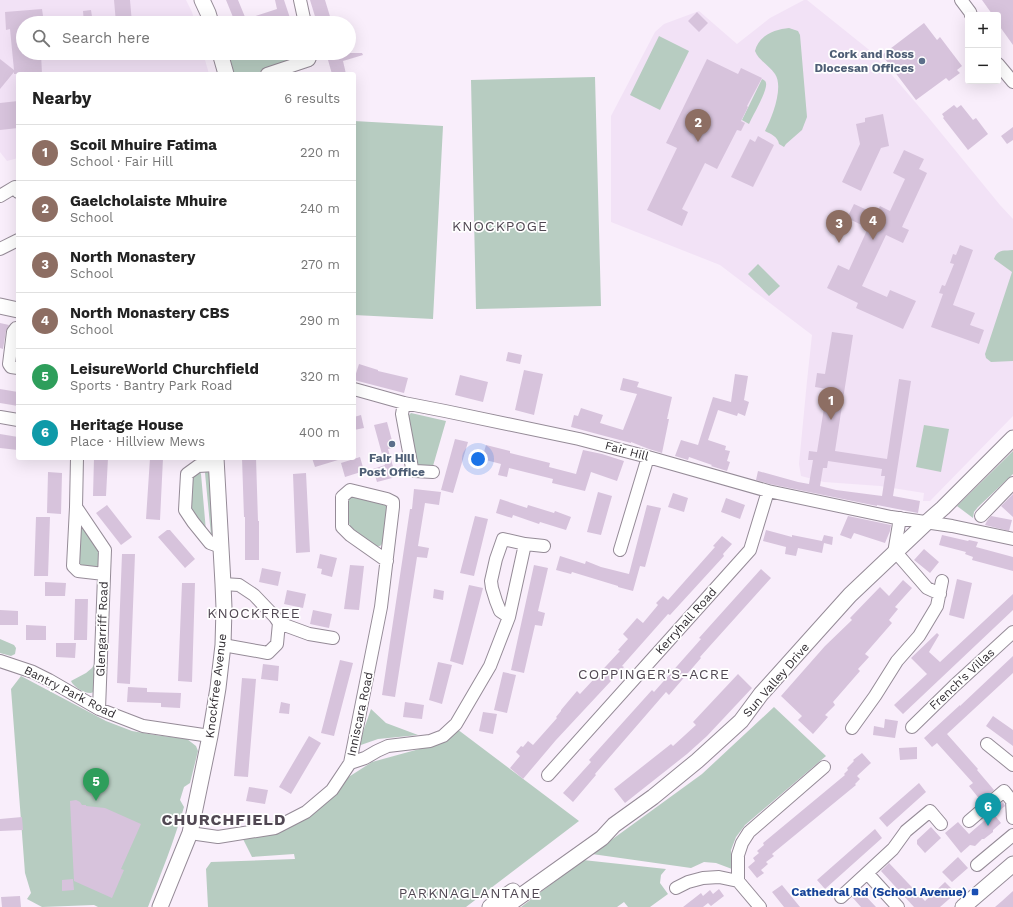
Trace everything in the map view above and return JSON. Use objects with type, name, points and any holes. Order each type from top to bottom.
[{"type":"street","points":[[202,0],[209,16]]},
{"type":"street","points":[[300,0],[303,16]]},
{"type":"street","points":[[960,0],[970,12]]},
{"type":"street","points":[[222,60],[225,72]]},
{"type":"street","points":[[273,72],[309,60]]},
{"type":"street","points":[[1001,68],[1013,82]]},
{"type":"street","points":[[0,196],[15,187],[16,189]]},
{"type":"street","points":[[0,249],[16,241]]},
{"type":"street","points":[[0,306],[16,310]]},
{"type":"street","points":[[16,328],[9,364],[11,367],[16,368]]},
{"type":"street","name":"Fair Hill","points":[[356,390],[404,403],[579,439],[768,491],[1013,539]]},
{"type":"street","points":[[404,403],[402,414],[412,468],[415,470],[433,472]]},
{"type":"street","points":[[0,418],[16,420]]},
{"type":"street","name":"Sun Valley Drive","points":[[495,907],[602,838],[614,825],[653,797],[697,761],[741,721],[762,694],[850,595],[943,508],[1013,438]]},
{"type":"street","points":[[620,550],[648,457]]},
{"type":"street","name":"Glengarriff Road","points":[[77,460],[73,566],[78,571],[104,574]]},
{"type":"street","points":[[216,462],[198,466],[187,474],[185,510],[210,543],[221,547]]},
{"type":"street","name":"Knockfree Avenue","points":[[160,907],[190,833],[215,708],[223,645],[224,584],[216,462]]},
{"type":"street","points":[[981,516],[1013,483]]},
{"type":"street","name":"Inniscara Road","points":[[190,833],[218,837],[275,828],[306,812],[332,790],[350,763],[381,607],[387,561],[394,507],[393,502],[386,499],[350,490],[342,497],[342,527],[350,535],[387,561]]},
{"type":"street","name":"Kerryhall Road","points":[[548,775],[750,550],[768,491]]},
{"type":"street","name":"Glengarriff Road","points":[[76,507],[105,550],[99,709]]},
{"type":"street","points":[[900,518],[894,553],[927,588],[940,594]]},
{"type":"street","points":[[509,617],[500,611],[491,581],[496,559],[503,539],[525,544],[544,546]]},
{"type":"street","points":[[350,763],[365,758],[388,746],[430,741],[443,736],[456,724],[490,666],[509,617],[525,544]]},
{"type":"street","points":[[852,728],[875,696],[897,661],[919,636],[937,606],[942,581]]},
{"type":"street","points":[[224,584],[239,585],[254,595],[279,623],[309,634],[333,638]]},
{"type":"street","points":[[223,645],[268,653],[277,644],[279,623]]},
{"type":"street","name":"French's Villas","points":[[912,727],[1013,632]]},
{"type":"street","name":"Bantry Park Road","points":[[0,660],[33,672],[99,709],[143,726],[210,736]]},
{"type":"street","points":[[987,744],[1013,765]]},
{"type":"street","points":[[738,881],[738,855],[742,843],[749,832],[824,767]]},
{"type":"street","points":[[969,821],[1004,791],[1012,801],[1013,818]]},
{"type":"street","points":[[841,897],[893,849],[906,831],[930,812],[941,824]]},
{"type":"street","points":[[977,865],[1013,835]]},
{"type":"street","points":[[963,907],[1013,864]]},
{"type":"street","points":[[867,873],[898,907]]},
{"type":"street","points":[[676,888],[688,882],[703,878],[719,877],[738,881],[760,907]]},
{"type":"shaded area","points":[[0,0],[186,0],[193,16],[16,16],[16,60],[205,60],[208,72],[16,72],[16,159],[7,161],[0,152]]},
{"type":"shaded area","points":[[804,0],[807,0],[873,53],[1013,219],[1013,416],[930,501],[923,501],[924,493],[880,486],[824,482],[801,476],[799,464],[812,335],[720,265],[611,222],[611,116],[655,32],[664,24],[699,11],[737,44],[770,18]]},
{"type":"green space","points":[[789,28],[798,31],[800,35],[807,117],[802,130],[784,147],[779,144],[774,136],[765,131],[776,102],[778,87],[775,74],[759,58],[755,51],[763,37],[778,30]]},
{"type":"green space","points":[[659,36],[689,51],[660,110],[630,95]]},
{"type":"green space","points":[[228,60],[298,60],[259,72],[231,72]]},
{"type":"green space","points":[[595,77],[601,306],[476,309],[471,80]]},
{"type":"green space","points":[[762,79],[766,82],[765,91],[749,124],[742,120]]},
{"type":"green space","points":[[356,121],[443,126],[433,319],[356,315]]},
{"type":"green space","points":[[1013,250],[1013,361],[991,362],[986,358],[985,354],[1012,272],[994,259],[999,252]]},
{"type":"green space","points":[[758,264],[780,286],[769,296],[748,274]]},
{"type":"green space","points":[[411,413],[446,421],[433,466],[420,466],[415,461],[407,417]]},
{"type":"green space","points":[[924,425],[949,429],[941,472],[916,467]]},
{"type":"green space","points":[[1013,451],[1013,474],[978,507],[974,512],[973,518],[957,506]]},
{"type":"green space","points":[[199,469],[201,474],[206,531],[192,514],[192,477]]},
{"type":"green space","points":[[206,471],[209,473],[216,541],[211,535]]},
{"type":"green space","points":[[352,495],[387,503],[384,542],[380,546],[376,547],[350,528],[348,508],[350,496]]},
{"type":"green space","points":[[81,523],[98,549],[100,555],[100,568],[80,567],[77,560]]},
{"type":"green space","points":[[0,639],[14,645],[16,648],[15,654],[11,656],[0,653]]},
{"type":"green space","points":[[96,661],[96,690],[91,693],[81,691],[71,681],[86,673],[92,668]]},
{"type":"green space","points":[[21,676],[106,721],[132,731],[187,739],[196,746],[198,751],[190,783],[184,787],[180,800],[184,807],[172,845],[148,907],[98,907],[94,905],[42,907],[27,899],[31,893],[25,873],[11,689]]},
{"type":"green space","points":[[774,707],[826,756],[745,825],[736,837],[731,850],[732,869],[716,863],[704,862],[691,868],[592,854],[702,774]]},
{"type":"green space","points":[[371,709],[386,723],[418,735],[378,739],[358,746]]},
{"type":"green space","points":[[457,729],[579,821],[466,907],[208,907],[206,869],[211,862],[295,859],[294,854],[252,857],[242,837],[287,827],[347,778],[372,762],[423,748]]},
{"type":"green space","points":[[583,860],[666,869],[661,875],[660,883],[668,894],[650,907],[628,907],[624,902],[617,907],[521,907]]},
{"type":"building","points":[[114,0],[130,0],[131,16],[115,16]]},
{"type":"building","points":[[226,0],[238,0],[245,16],[233,16]]},
{"type":"building","points":[[275,0],[284,0],[289,16],[255,16],[277,9]]},
{"type":"building","points":[[310,0],[325,0],[330,16],[315,16]]},
{"type":"building","points":[[982,0],[1013,0],[1013,45],[1001,28],[1001,12],[991,12]]},
{"type":"building","points":[[42,9],[43,16],[16,16],[16,60],[41,60],[42,72],[16,72],[16,74],[14,74],[14,72],[0,89],[0,59],[14,70],[10,29],[6,30],[5,12]]},
{"type":"building","points":[[91,10],[92,16],[83,16],[83,11]]},
{"type":"building","points":[[697,12],[708,23],[699,32],[688,21]]},
{"type":"building","name":"Cork and Ross Diocesan Offices","points":[[924,23],[937,40],[940,37],[962,66],[957,70],[960,73],[949,81],[946,78],[916,100],[882,55]]},
{"type":"building","points":[[356,53],[362,53],[363,55],[356,57]]},
{"type":"building","points":[[707,59],[738,74],[741,68],[762,78],[741,121],[745,123],[741,131],[737,130],[717,169],[705,163],[682,209],[688,212],[682,226],[647,210],[677,148],[666,143]]},
{"type":"building","points":[[328,60],[346,60],[343,61],[346,72],[331,72]]},
{"type":"building","points":[[16,101],[16,128],[0,130],[0,103]]},
{"type":"building","points":[[954,105],[957,108],[961,105],[973,120],[976,118],[988,134],[968,150],[943,118],[944,117],[942,114]]},
{"type":"building","points":[[883,114],[889,146],[881,148],[861,191],[842,182],[860,144],[856,124],[865,122],[865,118]]},
{"type":"building","points":[[1013,127],[1013,140],[1007,144],[1001,136]]},
{"type":"building","points":[[758,136],[774,145],[753,187],[731,177],[750,139],[755,142]]},
{"type":"building","points":[[904,150],[924,159],[919,169],[927,173],[902,227],[909,230],[903,243],[886,235],[862,286],[887,297],[890,290],[916,301],[903,329],[856,308],[858,303],[827,288],[838,265],[849,270],[868,228],[847,218],[854,204],[876,214],[880,206],[890,211],[905,179],[893,173]]},
{"type":"building","points":[[960,245],[973,250],[953,305],[975,313],[970,325],[984,330],[979,344],[931,327],[943,294],[939,293],[942,285],[945,286],[954,264],[950,263],[953,254],[956,255]]},
{"type":"building","points":[[0,323],[9,325],[6,331],[3,349],[0,348]]},
{"type":"building","points":[[832,332],[853,335],[835,451],[887,459],[899,379],[911,381],[893,496],[920,501],[918,513],[877,506],[756,480],[758,471],[809,484],[813,460],[808,460],[809,451],[817,452],[827,389],[815,387],[817,373],[825,374]],"holes":[[[828,461],[882,469],[881,476],[885,476],[882,496],[836,490],[820,486],[823,468],[827,468]]]},
{"type":"building","points":[[508,352],[522,355],[520,364],[506,361]]},
{"type":"building","points":[[359,364],[378,371],[408,378],[404,393],[356,381],[356,374]]},
{"type":"building","points":[[524,370],[543,374],[534,415],[515,410]]},
{"type":"building","points":[[735,374],[748,376],[744,400],[749,402],[745,416],[738,413],[737,416],[718,410],[708,440],[726,446],[725,450],[730,451],[727,461],[730,462],[727,471],[689,457],[688,460],[675,456],[681,440],[698,445],[713,397],[731,402]]},
{"type":"building","points":[[460,375],[488,382],[483,402],[455,395]]},
{"type":"building","points":[[623,378],[639,382],[637,387],[672,397],[662,453],[631,442],[571,427],[574,415],[578,416],[581,408],[603,415],[600,423],[623,430],[637,394],[620,390]]},
{"type":"building","points":[[0,389],[16,392],[16,406],[0,403]]},
{"type":"building","points":[[361,415],[364,428],[356,430],[356,416]]},
{"type":"building","points":[[387,422],[394,448],[388,449],[396,477],[377,482],[373,469],[385,465],[374,425]]},
{"type":"building","points":[[0,434],[16,437],[16,450],[0,448]]},
{"type":"building","points":[[455,439],[468,442],[453,493],[441,490]]},
{"type":"building","points":[[486,445],[510,451],[510,453],[550,463],[549,467],[576,474],[583,450],[624,461],[617,481],[591,472],[585,491],[552,483],[553,479],[509,468],[507,477],[498,475],[501,464],[482,459]]},
{"type":"building","points":[[360,457],[364,471],[345,477],[341,463],[356,460],[356,458]]},
{"type":"building","points":[[94,460],[108,460],[106,496],[93,496]]},
{"type":"building","points":[[150,460],[163,460],[160,520],[146,519]]},
{"type":"building","points":[[242,460],[256,460],[259,560],[245,560]]},
{"type":"building","points":[[313,460],[338,460],[315,467]]},
{"type":"building","points":[[48,472],[62,473],[61,514],[47,513]]},
{"type":"building","points":[[306,473],[310,552],[296,553],[293,474]]},
{"type":"building","points":[[414,489],[441,492],[439,505],[425,503],[418,546],[429,548],[427,558],[417,557],[395,697],[382,695]]},
{"type":"building","points":[[598,492],[612,496],[601,535],[587,532]]},
{"type":"building","points":[[673,493],[688,498],[684,512],[668,507]]},
{"type":"building","points":[[1013,494],[1013,517],[1001,506]]},
{"type":"building","points":[[726,498],[745,505],[740,519],[721,512]]},
{"type":"building","points":[[500,499],[527,508],[528,505],[554,513],[555,511],[571,517],[566,530],[540,522],[539,524],[513,515],[512,518],[496,513]]},
{"type":"building","points":[[107,505],[132,537],[121,545],[96,513]]},
{"type":"building","points":[[647,505],[661,508],[645,567],[640,566],[633,591],[572,572],[571,574],[556,570],[560,556],[585,564],[586,561],[601,567],[629,574]]},
{"type":"building","points":[[475,516],[488,519],[474,576],[460,573]]},
{"type":"building","points":[[848,516],[891,525],[885,543],[854,533],[851,539],[840,535]]},
{"type":"building","points":[[991,516],[1012,520],[1009,531],[985,525]]},
{"type":"building","points":[[36,517],[50,517],[48,576],[34,576]]},
{"type":"building","points":[[167,530],[170,530],[195,559],[185,568],[158,537]]},
{"type":"building","points":[[766,530],[792,537],[792,535],[822,541],[824,535],[833,537],[832,545],[824,543],[822,553],[798,548],[796,556],[785,554],[786,547],[763,541]]},
{"type":"building","points":[[942,535],[978,542],[976,547],[1013,557],[1013,571],[972,560],[973,557],[965,554],[966,552],[939,545]]},
{"type":"building","points":[[722,536],[732,544],[723,554],[724,556],[670,615],[668,614],[622,666],[624,667],[556,740],[523,779],[510,768],[520,756],[516,752],[521,746],[523,747],[528,741],[533,745],[557,718],[556,717],[561,710],[577,691],[580,694],[620,651],[618,650],[628,639],[623,634],[637,618],[643,623],[658,605],[656,603],[663,596],[668,600],[715,547],[713,546]]},
{"type":"building","points":[[924,549],[939,562],[930,573],[914,560]]},
{"type":"building","points":[[122,554],[135,554],[130,684],[117,683]]},
{"type":"building","points":[[320,554],[337,558],[332,577],[321,574],[322,569],[317,568]]},
{"type":"building","points":[[350,565],[364,566],[359,610],[344,609]]},
{"type":"building","points":[[534,565],[548,568],[538,611],[545,613],[542,626],[535,625],[524,673],[511,670]]},
{"type":"building","points":[[262,568],[281,572],[278,586],[259,582]]},
{"type":"building","points":[[761,569],[771,578],[700,657],[701,658],[669,695],[666,692],[595,774],[596,775],[573,802],[563,793],[591,762],[589,760],[652,690],[654,692],[701,639],[699,638]]},
{"type":"building","points":[[957,579],[972,583],[964,619],[949,615]]},
{"type":"building","points":[[903,580],[912,588],[895,607],[898,609],[889,620],[892,623],[865,654],[869,657],[858,669],[860,671],[833,702],[835,705],[825,715],[828,717],[813,734],[798,720],[802,716],[781,696],[825,646],[852,620],[850,618],[880,587],[889,596]]},
{"type":"building","points":[[45,582],[66,583],[65,596],[45,596]]},
{"type":"building","points":[[182,583],[195,583],[192,682],[178,681]]},
{"type":"building","points":[[469,585],[483,588],[463,665],[450,661]]},
{"type":"building","points":[[434,589],[444,591],[443,600],[433,598]]},
{"type":"building","points":[[287,590],[306,594],[303,608],[284,604]]},
{"type":"building","points":[[1013,594],[1013,610],[903,714],[894,705],[927,674],[911,658],[937,633],[939,635],[929,652],[940,662]]},
{"type":"building","points":[[75,599],[88,599],[87,640],[74,640]]},
{"type":"building","points":[[0,610],[18,611],[18,625],[0,625]]},
{"type":"building","points":[[313,610],[332,614],[329,628],[310,624]]},
{"type":"building","points":[[26,625],[46,626],[46,640],[26,640]]},
{"type":"building","points":[[56,643],[76,643],[75,658],[56,657]]},
{"type":"building","points":[[1013,656],[1013,673],[947,734],[978,769],[977,770],[994,790],[981,801],[969,786],[973,783],[937,743],[932,747],[924,738]]},
{"type":"building","points":[[340,660],[353,663],[334,736],[321,733]]},
{"type":"building","points":[[438,662],[452,665],[442,704],[429,700]]},
{"type":"building","points":[[263,664],[279,666],[278,681],[261,679]]},
{"type":"building","points":[[503,672],[516,675],[507,713],[494,710]]},
{"type":"building","points":[[738,674],[752,688],[707,736],[687,754],[625,803],[614,789],[671,744],[673,746],[696,725],[693,722]]},
{"type":"building","points":[[242,678],[256,679],[248,777],[234,776]]},
{"type":"building","points":[[128,687],[147,688],[147,692],[181,693],[180,708],[161,707],[161,703],[127,702]]},
{"type":"building","points":[[281,702],[290,704],[289,714],[279,713]]},
{"type":"building","points":[[405,702],[424,705],[422,719],[403,717]]},
{"type":"building","points":[[483,712],[497,714],[493,734],[479,731]]},
{"type":"building","points":[[993,716],[1013,730],[1013,746],[986,726]]},
{"type":"building","points":[[885,719],[898,721],[895,738],[873,735],[874,726],[884,728]]},
{"type":"building","points":[[309,736],[321,743],[291,794],[279,787]]},
{"type":"building","points":[[917,747],[917,759],[900,760],[899,748]]},
{"type":"building","points":[[862,753],[871,763],[857,776],[860,779],[855,784],[856,785],[772,854],[774,856],[766,862],[768,864],[761,870],[764,873],[757,878],[748,867],[755,861],[753,858],[759,853],[757,851],[764,845],[763,843],[845,775],[844,774],[848,770],[847,768],[854,761],[853,760]]},
{"type":"building","points":[[919,783],[926,792],[887,827],[879,818]]},
{"type":"building","points":[[249,787],[268,790],[265,804],[246,801]]},
{"type":"building","points":[[76,800],[82,805],[105,808],[141,824],[121,869],[124,870],[112,898],[74,881],[70,801]]},
{"type":"building","points":[[1003,802],[1005,806],[995,814],[992,811]]},
{"type":"building","points":[[993,813],[1001,823],[993,830],[993,832],[982,839],[975,846],[970,845],[961,853],[945,833],[958,822],[969,834]]},
{"type":"building","points":[[22,817],[23,830],[0,831],[0,819]]},
{"type":"building","points":[[931,827],[941,838],[925,853],[917,844],[917,840]]},
{"type":"building","points":[[875,829],[882,838],[825,889],[817,880]]},
{"type":"building","points":[[958,857],[968,868],[952,882],[942,872]]},
{"type":"building","points":[[889,863],[925,901],[945,882],[956,893],[940,907],[914,907],[881,871]]},
{"type":"building","points":[[73,879],[74,890],[62,891],[62,880]]},
{"type":"building","points":[[782,885],[800,907],[784,907],[772,892]]},
{"type":"building","points":[[719,889],[724,896],[711,906],[708,903],[703,907],[683,907],[701,893],[703,896],[710,890],[713,894]]},
{"type":"building","points":[[860,890],[876,907],[861,907],[852,897]]},
{"type":"building","points":[[1013,891],[1013,907],[995,907],[1002,901]]},
{"type":"building","points":[[20,896],[21,907],[2,907],[1,897]]},
{"type":"place","name":"Cork and Ross Diocesan Offices","points":[[922,61]]},
{"type":"place","name":"Gaelcholaiste Mhuire","points":[[698,142]]},
{"type":"place","name":"North Monastery CBS","points":[[873,240]]},
{"type":"place","name":"North Monastery","points":[[839,243]]},
{"type":"place","name":"Scoil Mhuire Fatima","points":[[831,420]]},
{"type":"place","name":"Fair Hill Post Office","points":[[392,444]]},
{"type":"place","name":"LeisureWorld Churchfield","points":[[96,801]]},
{"type":"place","name":"Heritage House","points":[[988,826]]},
{"type":"place","name":"Cathedral Rd (School Avenue)","points":[[975,892]]},
{"type":"district","name":"KNOCKPOGE","points":[[500,226]]},
{"type":"district","name":"KNOCKFREE","points":[[254,613]]},
{"type":"district","name":"COPPINGER'S-ACRE","points":[[654,674]]},
{"type":"district","name":"CHURCHFIELD","points":[[224,819]]},
{"type":"district","name":"PARKNAGLANTANE","points":[[470,893]]}]
